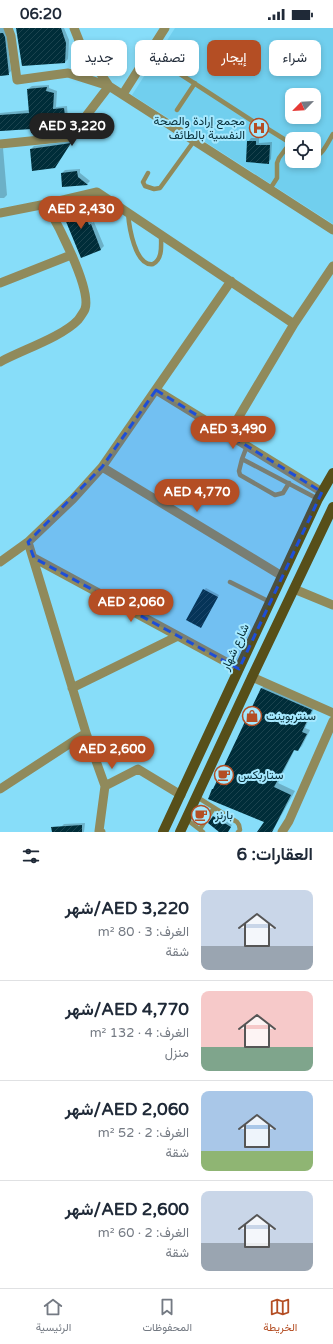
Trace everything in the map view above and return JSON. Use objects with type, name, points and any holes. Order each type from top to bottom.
[{"type":"main road","name":"شارع شهار","points":[[163,832],[320,495],[333,473]]},
{"type":"main road","points":[[180,832],[333,507]]},
{"type":"street","points":[[8,28],[11,36],[17,80],[68,73],[109,86],[333,230]]},
{"type":"street","points":[[74,28],[80,43],[109,86]]},
{"type":"street","points":[[157,40],[165,28]]},
{"type":"street","points":[[123,94],[135,75]]},
{"type":"street","points":[[0,144],[70,137],[109,86]]},
{"type":"street","points":[[0,213],[97,192],[294,324]]},
{"type":"street","points":[[0,362],[59,333],[78,320],[85,309],[83,285],[62,233],[46,204]]},
{"type":"street","points":[[1,282],[71,255]]},
{"type":"street","points":[[228,435],[294,324],[333,266]]},
{"type":"street","points":[[0,562],[28,542],[73,499],[102,467],[231,281]]},
{"type":"street","points":[[156,390],[247,446],[320,495]]},
{"type":"street","points":[[102,467],[282,576]]},
{"type":"street","points":[[28,542],[86,734],[105,786],[99,831],[101,832]]},
{"type":"street","points":[[34,558],[239,669]]},
{"type":"street","points":[[294,589],[333,605]]},
{"type":"street","points":[[72,688],[178,636]]},
{"type":"street","points":[[252,677],[333,713]]},
{"type":"street","points":[[282,832],[289,821],[333,721]]},
{"type":"street","points":[[0,789],[86,734]]},
{"type":"street","points":[[105,786],[138,770],[181,795]]},
{"type":"lane","points":[[183,76],[254,122]]},
{"type":"lane","points":[[177,110],[195,83]]},
{"type":"lane","points":[[263,126],[285,140]]},
{"type":"lane","points":[[321,154],[333,134]]},
{"type":"lane","points":[[148,173],[143,182],[145,186],[154,189],[160,188],[194,140]]},
{"type":"lane","points":[[270,190],[277,178],[277,163],[285,151]]},
{"type":"lane","points":[[128,213],[130,235],[142,260],[147,264],[153,264],[159,260],[161,235]]},
{"type":"lane","points":[[247,446],[238,471],[240,475],[275,495],[283,493],[289,483]]},
{"type":"lane","points":[[242,459],[289,483],[320,495]]},
{"type":"lane","points":[[230,582],[270,602]]},
{"type":"lane","points":[[196,797],[236,822],[239,825],[240,830],[238,832]]},
{"type":"lane","points":[[186,818],[201,831],[214,808]]},
{"type":"highlighted area","points":[[156,390],[322,492],[239,669],[34,558],[28,542],[102,467]]},
{"type":"shaded area","name":"مجمع إرادة والصحة النفسية بالطائف","points":[[175,28],[333,28],[333,224],[132,95],[144,76],[199,76],[199,40],[167,40]]},
{"type":"building","points":[[16,28],[61,28],[66,43],[65,63],[22,66]]},
{"type":"building","points":[[0,33],[3,33],[5,37],[9,75],[0,76]]},
{"type":"building","points":[[47,87],[46,91],[54,93],[53,109],[64,108],[65,127],[61,130],[31,133],[31,129],[0,131],[0,115],[29,113],[27,89]]},
{"type":"building","points":[[247,141],[256,141],[256,145],[270,145],[269,164],[246,162]]},
{"type":"building","points":[[71,143],[55,168],[32,171],[30,149]]},
{"type":"building","points":[[77,171],[78,177],[88,185],[62,187],[61,173]]},
{"type":"building","points":[[80,202],[89,225],[91,224],[101,250],[81,258],[60,207]]},
{"type":"building","points":[[203,589],[218,597],[201,628],[186,620]]},
{"type":"building","points":[[261,688],[312,710],[302,732],[307,734],[298,751],[294,750],[274,787],[291,795],[272,832],[257,832],[264,822],[208,799]]},
{"type":"building","points":[[213,816],[231,827],[228,832],[219,832],[208,823]]},
{"type":"building","points":[[82,825],[82,832],[52,832],[51,827]]},
{"type":"place","name":"مجمع إرادة والصحة النفسية بالطائف","points":[[259,128]]},
{"type":"place","name":"سنتربوينت","points":[[252,716]]},
{"type":"place","name":"ستاربكس","points":[[224,775]]},
{"type":"place","name":"بارنز","points":[[201,815]]}]
